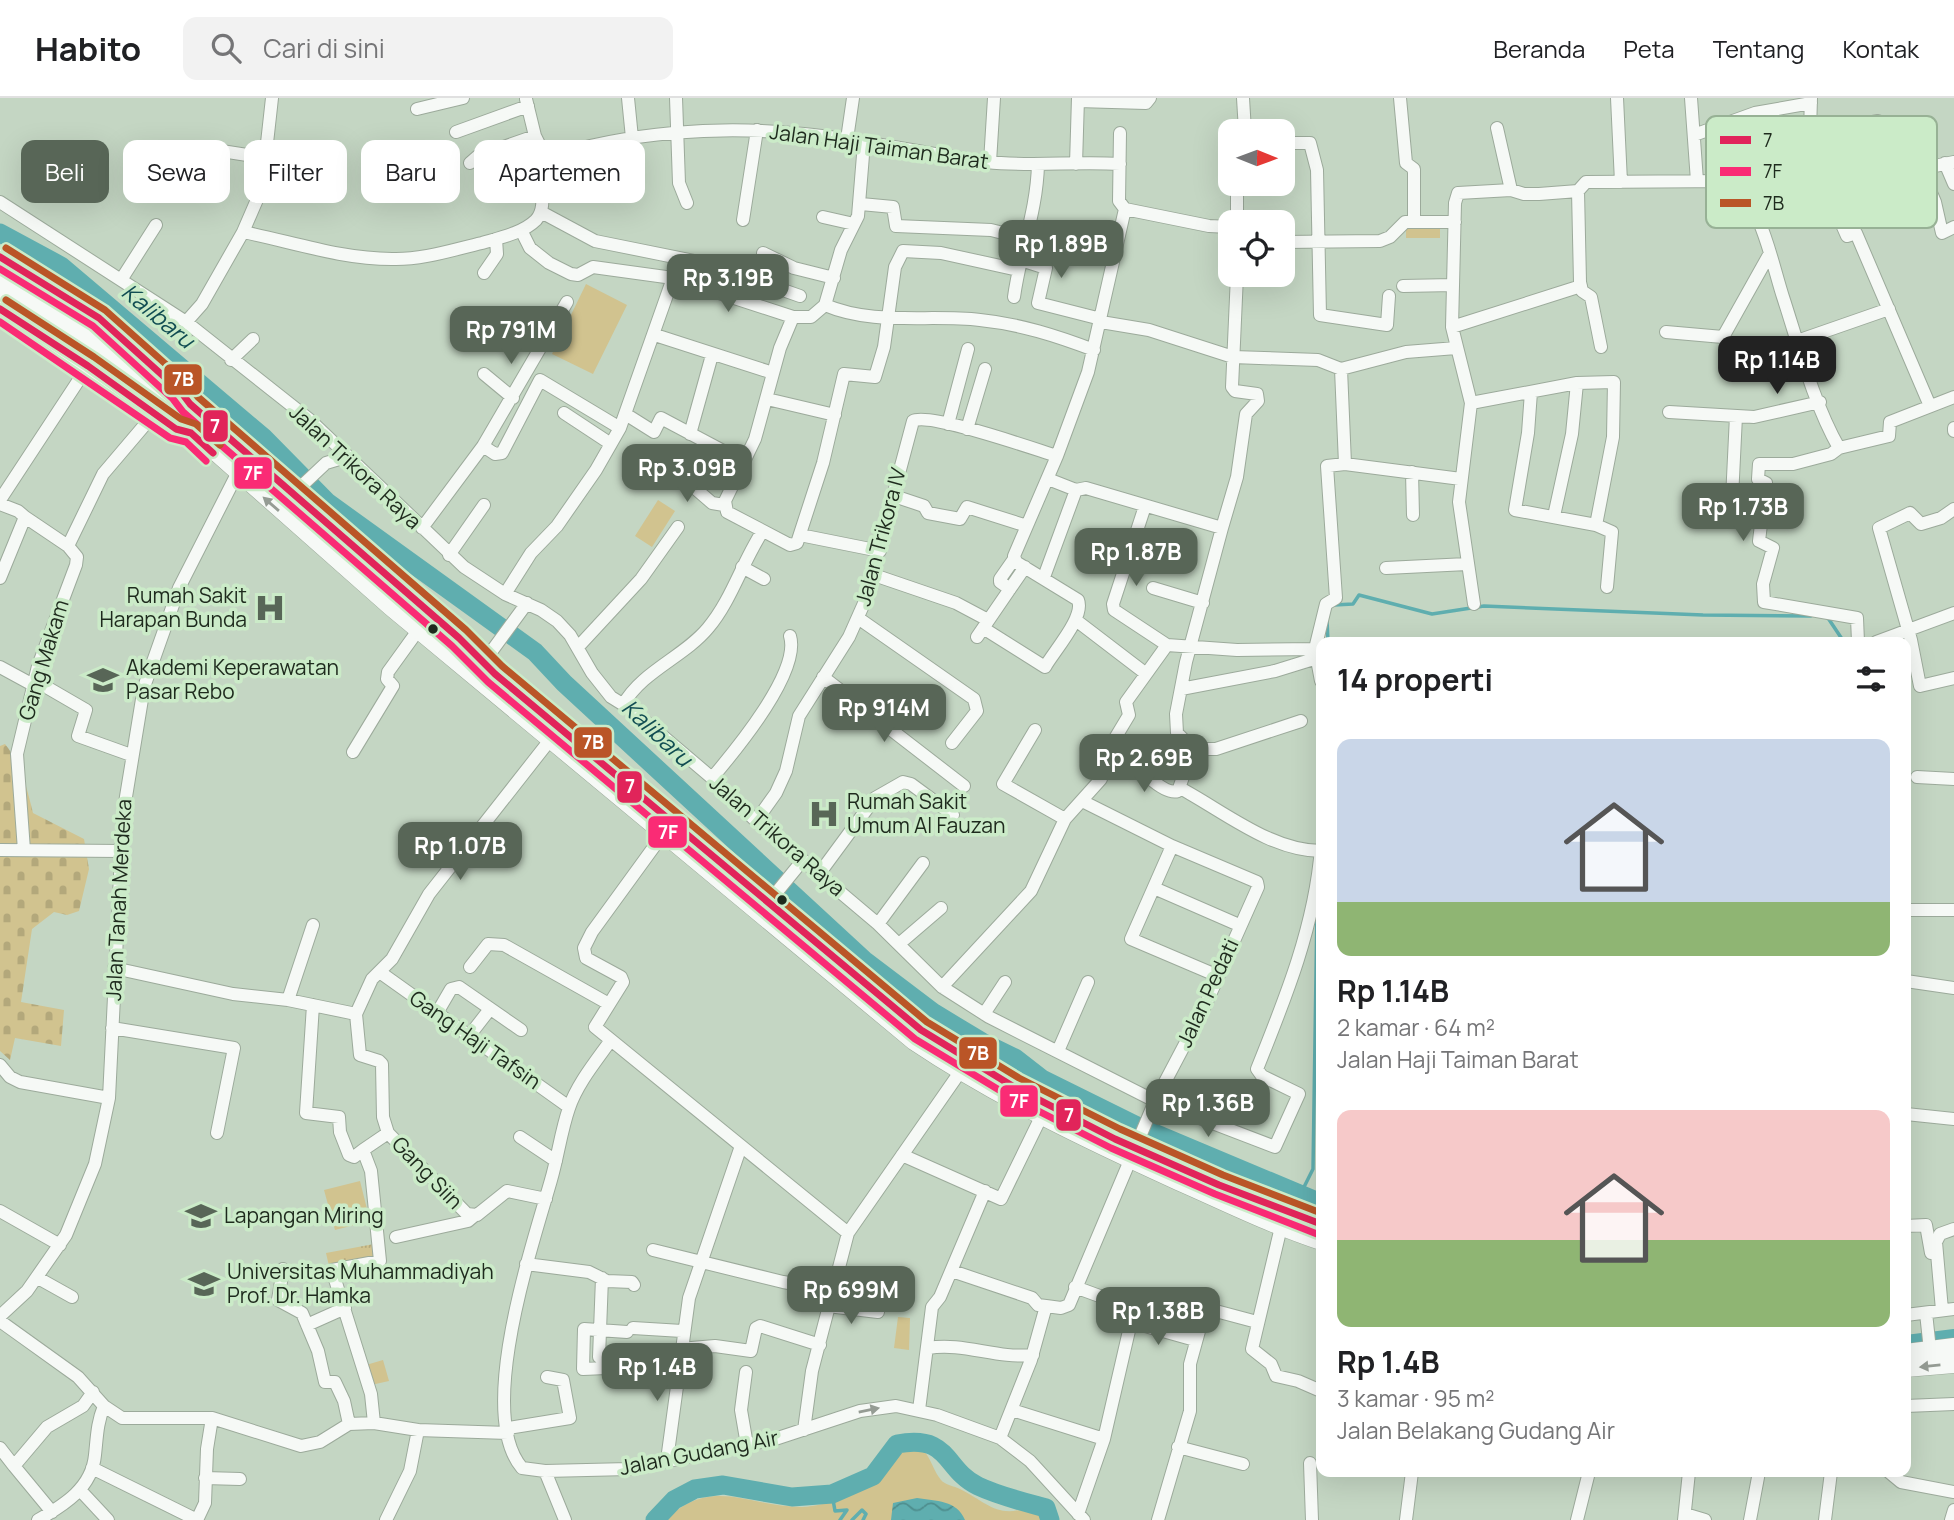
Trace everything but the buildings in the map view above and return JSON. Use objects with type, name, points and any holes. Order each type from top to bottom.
[{"type":"highway","points":[[0,257],[99,318],[181,392],[190,404],[298,489],[483,663],[771,899],[960,1072],[1042,1115],[1136,1148],[1316,1222]]},
{"type":"highway","points":[[0,276],[76,321],[237,474],[550,740],[664,833],[757,914],[930,1044],[1136,1148],[1281,1227],[1316,1239]]},
{"type":"highway","points":[[0,291],[69,331],[158,401]]},
{"type":"highway","points":[[0,309],[88,366],[158,401],[190,404]]},
{"type":"highway","points":[[1911,1352],[1954,1347]]},
{"type":"highway","points":[[1911,1367],[1954,1363]]},
{"type":"street","points":[[268,140],[272,98]]},
{"type":"street","points":[[417,109],[463,98]]},
{"type":"street","points":[[628,98],[632,138]]},
{"type":"street","points":[[676,98],[679,183],[687,203]]},
{"type":"street","points":[[847,139],[853,98]]},
{"type":"street","points":[[990,162],[994,98]]},
{"type":"street","points":[[1076,164],[1078,100],[1146,103],[1150,98]]},
{"type":"street","points":[[1243,98],[1244,119]]},
{"type":"street","points":[[1400,98],[1406,163],[1414,169],[1414,222]]},
{"type":"street","points":[[1617,98],[1621,182]]},
{"type":"street","points":[[1691,98],[1697,181]]},
{"type":"street","points":[[1747,116],[1811,101]]},
{"type":"street","points":[[456,132],[527,102],[537,140]]},
{"type":"street","points":[[1497,128],[1511,190]]},
{"type":"street","points":[[743,220],[757,130]]},
{"type":"street","name":"Jalan Haji Taiman Barat","points":[[623,140],[679,132],[757,130],[847,139],[990,162],[1120,164]]},
{"type":"street","points":[[1694,135],[1706,131]]},
{"type":"street","points":[[1120,133],[1119,201],[1125,209],[1218,226]]},
{"type":"street","points":[[470,163],[478,156],[535,136]]},
{"type":"street","points":[[521,230],[530,248],[549,263],[571,274],[578,275],[593,267],[673,278],[793,317],[807,318],[825,304],[841,250],[861,204],[864,143]]},
{"type":"street","points":[[1295,144],[1311,145],[1317,170],[1321,316],[1387,325],[1390,296]]},
{"type":"street","points":[[1950,162],[1954,184]]},
{"type":"street","points":[[1014,297],[1019,265],[1036,205],[1038,164]]},
{"type":"street","points":[[1474,604],[1460,512],[1461,480],[1471,403],[1452,327],[1458,192],[1511,190],[1524,194],[1578,191],[1587,182],[1651,184],[1706,181]]},
{"type":"street","points":[[1578,191],[1581,286],[1591,298],[1601,347]]},
{"type":"street","name":"Jalan Trikora Raya","points":[[0,201],[186,322],[310,420],[449,555],[505,594],[527,603],[557,621],[578,648],[602,688],[712,778],[799,865],[819,874],[899,944],[942,987],[984,1014],[1058,1051],[1154,1106],[1277,1147],[1299,1094],[1262,1076],[1257,1069],[1293,978],[1316,883]]},
{"type":"street","points":[[186,322],[202,304],[257,203]]},
{"type":"street","points":[[243,232],[326,252],[394,259],[418,258],[496,239],[521,230],[541,212],[541,203]]},
{"type":"street","points":[[861,204],[893,207],[896,226],[991,230],[1027,239]]},
{"type":"street","points":[[983,628],[1010,589],[1000,582],[1000,579],[1018,561],[1027,526],[1057,456],[1094,350],[1125,209]]},
{"type":"street","points":[[1937,211],[1942,233],[1954,228]]},
{"type":"street","points":[[541,212],[595,240],[631,250],[709,264],[800,296]]},
{"type":"street","points":[[823,217],[854,224]]},
{"type":"street","points":[[1295,242],[1380,242],[1390,237],[1404,222],[1455,222]]},
{"type":"street","points":[[121,280],[156,225]]},
{"type":"street","points":[[1760,228],[1797,341],[1839,447]]},
{"type":"street","points":[[1843,228],[1847,236],[1856,233],[1930,406]]},
{"type":"street","points":[[484,273],[496,254],[496,239]]},
{"type":"street","points":[[793,317],[773,373],[755,439],[742,461],[724,505],[727,512],[793,546],[800,535],[835,415],[844,374],[875,376],[884,347],[895,267],[903,251],[941,253],[1046,268],[1038,303],[1158,332],[1233,357],[1318,360],[1341,369],[1406,352],[1456,348]]},
{"type":"street","points":[[763,253],[794,268],[834,278]]},
{"type":"street","points":[[1666,332],[1723,337],[1770,253]]},
{"type":"street","points":[[505,594],[531,553],[561,520],[627,415],[673,278]]},
{"type":"street","points":[[1403,286],[1453,285]]},
{"type":"street","points":[[1452,327],[1581,286]]},
{"type":"street","points":[[1236,287],[1233,389],[1257,394],[1258,401],[1246,414],[1237,477],[1189,649],[1181,689],[1177,733],[1193,749],[1216,749],[1301,722]]},
{"type":"street","points":[[422,528],[483,446],[567,302]]},
{"type":"street","points":[[825,304],[857,315],[965,319],[1008,324],[1034,329],[1094,350]]},
{"type":"street","points":[[1797,341],[1889,309]]},
{"type":"street","points":[[654,335],[773,373]]},
{"type":"street","points":[[231,360],[253,339]]},
{"type":"street","points":[[948,424],[968,349]]},
{"type":"street","points":[[690,434],[712,355]]},
{"type":"street","points":[[88,366],[0,502],[18,510],[68,546],[103,474],[158,401]]},
{"type":"street","points":[[967,429],[985,369]]},
{"type":"street","points":[[1341,369],[1345,464]]},
{"type":"street","points":[[484,374],[513,398]]},
{"type":"street","points":[[483,446],[495,454],[502,453],[540,380],[620,428]]},
{"type":"street","points":[[1471,403],[1577,383],[1612,381],[1616,387],[1613,437],[1596,525]]},
{"type":"street","points":[[1554,516],[1572,434],[1577,383]]},
{"type":"street","points":[[1531,392],[1528,433],[1514,507],[1521,513],[1554,516],[1596,525],[1612,532],[1607,587]]},
{"type":"street","points":[[1858,637],[1857,618],[1766,603],[1763,600],[1763,584],[1773,548],[1759,541],[1766,483],[1758,478],[1759,464],[1793,464],[1831,454],[1839,447],[1889,436],[1890,422],[1954,398]]},
{"type":"street","points":[[767,399],[835,415]]},
{"type":"street","points":[[1668,412],[1770,415],[1820,401]]},
{"type":"street","points":[[564,413],[611,444]]},
{"type":"street","points":[[627,415],[651,431],[656,431],[661,418],[742,461]]},
{"type":"street","points":[[1731,519],[1736,416]]},
{"type":"street","name":"Jalan Trikora IV","points":[[756,821],[782,781],[799,716],[858,618],[874,575],[914,421],[923,418],[948,424],[1057,456]]},
{"type":"street","points":[[322,465],[329,440]]},
{"type":"street","points":[[298,489],[322,465],[346,457]]},
{"type":"street","points":[[667,464],[712,503],[724,505]]},
{"type":"street","points":[[1319,637],[1326,604],[1336,598],[1327,467],[1345,464],[1461,480]]},
{"type":"street","points":[[1412,472],[1413,515]]},
{"type":"street","name":"Jalan Tanah Merdeka","points":[[0,1318],[37,1278],[60,1245],[92,1175],[109,1098],[121,851],[131,755],[144,687],[156,645],[192,556],[237,474]]},
{"type":"street","points":[[1048,479],[1076,491],[1086,488],[1223,528]]},
{"type":"street","points":[[1044,577],[1076,491]]},
{"type":"street","points":[[894,496],[924,506],[929,513],[960,519],[967,507],[1027,526]]},
{"type":"street","points":[[449,555],[484,505]]},
{"type":"street","points":[[1145,506],[1113,608],[1167,645],[1189,649],[1316,653]]},
{"type":"street","points":[[1909,635],[1879,527],[1910,513],[1922,524],[1941,518],[1954,509]]},
{"type":"street","points":[[0,578],[25,517]]},
{"type":"street","points":[[578,648],[633,589],[678,527]]},
{"type":"street","points":[[623,705],[666,661],[696,641],[709,628],[762,532]]},
{"type":"street","points":[[800,535],[880,551]]},
{"type":"street","name":"Gang Makam","points":[[24,850],[17,754],[38,666],[76,565],[76,557],[68,546]]},
{"type":"street","points":[[874,575],[956,603],[983,628],[1045,667],[1077,621],[1081,609],[1078,600],[1018,561]]},
{"type":"street","points":[[1386,568],[1467,564]]},
{"type":"street","points":[[742,567],[764,579]]},
{"type":"street","points":[[1153,588],[1203,603]]},
{"type":"street","points":[[483,663],[527,603]]},
{"type":"street","points":[[1900,637],[1954,613]]},
{"type":"street","points":[[858,618],[975,699],[977,711],[952,743]]},
{"type":"street","points":[[1077,621],[1145,673]]},
{"type":"street","points":[[353,752],[392,688],[392,682],[387,677],[388,672],[419,629]]},
{"type":"street","points":[[712,778],[783,681],[792,642],[790,636]]},
{"type":"street","points":[[1911,644],[1920,686],[1954,678]]},
{"type":"street","points":[[942,987],[1031,891],[1065,819],[1101,779],[1099,765],[1129,715],[1126,702],[1167,645]]},
{"type":"street","points":[[1181,689],[1275,671],[1316,653]]},
{"type":"street","points":[[0,667],[86,710],[78,736],[131,755]]},
{"type":"street","points":[[823,677],[964,786]]},
{"type":"street","points":[[1035,730],[997,782],[1065,819]]},
{"type":"street","points":[[114,968],[233,994],[288,1000],[356,1014],[372,979],[381,973],[429,894],[550,740]]},
{"type":"street","points":[[1114,740],[1161,787],[1172,793],[1180,788],[1193,749]]},
{"type":"street","points":[[1917,777],[1954,779]]},
{"type":"street","points":[[819,874],[876,798],[903,782],[911,784],[953,815]]},
{"type":"street","points":[[1180,788],[1276,841],[1302,849],[1316,849]]},
{"type":"street","points":[[1086,803],[1172,846],[1131,935],[1132,940],[1218,976]]},
{"type":"street","points":[[664,833],[592,932],[584,948],[586,958],[621,977],[623,984],[595,1027],[848,1233]]},
{"type":"street","name":"Jalan Pedati","points":[[1075,1287],[1154,1106],[1218,976],[1258,884],[1172,846]]},
{"type":"street","points":[[0,850],[121,851]]},
{"type":"street","points":[[878,925],[923,863]]},
{"type":"street","points":[[771,899],[799,865]]},
{"type":"street","points":[[1154,888],[1239,925]]},
{"type":"street","points":[[899,944],[941,908]]},
{"type":"street","points":[[1911,910],[1954,910]]},
{"type":"street","points":[[288,1000],[313,925]]},
{"type":"street","points":[[470,967],[488,944],[504,945],[609,1004]]},
{"type":"street","name":"Gang Haji Tafsin","points":[[381,973],[569,1107]]},
{"type":"street","points":[[984,1014],[1005,982]]},
{"type":"street","points":[[1058,1051],[1088,982]]},
{"type":"street","points":[[1911,982],[1954,988]]},
{"type":"street","points":[[437,1013],[455,987],[521,1030]]},
{"type":"street","points":[[313,1005],[306,1113],[339,1117],[340,1132],[349,1156],[354,1157],[388,1133]]},
{"type":"street","points":[[469,1037],[490,1009]]},
{"type":"street","name":"Gang Siin","points":[[356,1014],[360,1055],[379,1061],[382,1065],[383,1117],[388,1133],[467,1214],[474,1216],[509,1190],[546,1199]]},
{"type":"street","points":[[112,1028],[234,1048],[217,1133]]},
{"type":"street","name":"Jalan Gudang Air","points":[[611,1040],[569,1107],[546,1199],[526,1264],[503,1383],[513,1454],[522,1468],[545,1471],[629,1469],[804,1430],[878,1407],[919,1410],[1000,1438],[1030,1461],[1081,1517]]},
{"type":"street","points":[[0,1065],[10,1077],[20,1082],[109,1098]]},
{"type":"street","points":[[804,1430],[831,1290],[848,1233],[960,1072]]},
{"type":"street","points":[[902,1155],[1004,1198],[1042,1115]]},
{"type":"street","points":[[1911,1115],[1954,1119]]},
{"type":"street","points":[[520,1137],[556,1161]]},
{"type":"street","points":[[667,1460],[682,1331],[699,1260],[741,1146]]},
{"type":"street","points":[[363,1150],[371,1171],[380,1261],[332,1269],[372,1394],[374,1423]]},
{"type":"street","points":[[919,1410],[932,1307],[951,1271],[985,1191]]},
{"type":"street","points":[[0,1211],[60,1245]]},
{"type":"street","points":[[396,1237],[468,1221],[474,1216]]},
{"type":"street","points":[[1911,1226],[1926,1225],[1932,1262],[1936,1265]]},
{"type":"street","points":[[1281,1227],[1257,1322],[1254,1353],[1271,1363],[1276,1376],[1316,1388]]},
{"type":"street","points":[[1911,1314],[1948,1310],[1936,1265],[1937,1238],[1954,1229]]},
{"type":"street","points":[[653,1250],[783,1282],[831,1290]]},
{"type":"street","points":[[526,1264],[589,1272],[607,1281],[632,1282],[634,1285]]},
{"type":"street","points":[[283,1269],[278,1300],[302,1313],[318,1351],[325,1382],[335,1382],[344,1401],[349,1424]]},
{"type":"street","points":[[951,1271],[1032,1298],[1038,1305],[1067,1307],[1075,1287],[1124,1304],[1131,1322],[1195,1340]]},
{"type":"street","points":[[37,1278],[72,1297]]},
{"type":"street","points":[[602,1278],[600,1331],[603,1363],[583,1369],[584,1329],[600,1331],[682,1331]]},
{"type":"street","points":[[1000,1438],[1032,1354],[1046,1306]]},
{"type":"street","points":[[828,1307],[878,1312]]},
{"type":"street","points":[[307,1325],[345,1308]]},
{"type":"street","points":[[1158,1520],[1191,1405],[1190,1364],[1202,1317],[1209,1310],[1257,1322]]},
{"type":"street","points":[[1926,1313],[1930,1348]]},
{"type":"street","points":[[0,1318],[78,1377],[104,1406],[122,1418],[212,1418],[301,1446],[320,1442],[349,1424],[374,1423],[418,1430],[508,1431],[570,1418],[563,1380],[547,1377]]},
{"type":"street","name":"Jalan Gudang Air","points":[[1081,1517],[1104,1439],[1131,1322]]},
{"type":"street","points":[[680,1349],[715,1346],[751,1351],[756,1328],[760,1326],[820,1345]]},
{"type":"street","points":[[928,1348],[952,1345],[998,1355],[1032,1354]]},
{"type":"street","points":[[746,1372],[741,1410],[747,1444]]},
{"type":"street","points":[[14,1466],[47,1427],[83,1406],[93,1392]]},
{"type":"street","points":[[1911,1406],[1954,1404]]},
{"type":"street","points":[[38,1520],[80,1490],[92,1468],[97,1421],[104,1406]]},
{"type":"street","points":[[1012,1410],[1104,1439]]},
{"type":"street","points":[[92,1468],[196,1520],[205,1503],[212,1418]]},
{"type":"street","points":[[386,1520],[410,1471],[418,1430]]},
{"type":"street","points":[[1178,1447],[1243,1464]]},
{"type":"street","points":[[0,1448],[52,1512]]},
{"type":"street","points":[[1310,1463],[1312,1520]]},
{"type":"street","points":[[545,1471],[565,1520]]},
{"type":"street","points":[[1406,1520],[1411,1477]]},
{"type":"street","points":[[1577,1520],[1588,1477]]},
{"type":"street","points":[[1688,1477],[1684,1517],[1705,1520]]},
{"type":"street","points":[[1750,1520],[1758,1477]]},
{"type":"street","points":[[1825,1520],[1830,1477]]},
{"type":"street","points":[[1895,1477],[1901,1482],[1954,1492]]},
{"type":"street","points":[[205,1478],[240,1479]]},
{"type":"street","points":[[80,1490],[108,1520]]},
{"type":"street","points":[[1951,1520],[1954,1510]]},
{"type":"green space","points":[[1406,226],[1440,226],[1440,238],[1406,238]]},
{"type":"green space","points":[[586,284],[627,305],[593,374],[552,354]]},
{"type":"green space","points":[[658,500],[675,511],[652,547],[635,536]]},
{"type":"green space","points":[[5,744],[26,785],[33,813],[84,839],[89,869],[79,911],[67,915],[54,912],[32,929],[21,1002],[64,1010],[61,1046],[15,1038],[10,1060],[0,1051],[0,746]]},
{"type":"green space","points":[[360,1181],[370,1221],[335,1230],[324,1190]]},
{"type":"green space","points":[[374,1244],[376,1257],[329,1266],[326,1253]]},
{"type":"green space","points":[[898,1317],[910,1318],[909,1350],[894,1348]]},
{"type":"green space","points":[[383,1360],[389,1381],[371,1385],[366,1365]]},
{"type":"green space","points":[[906,1444],[914,1445],[925,1452],[945,1483],[993,1508],[1009,1511],[1030,1507],[1044,1520],[665,1520],[682,1507],[699,1499],[715,1496],[802,1507],[832,1501],[879,1483],[894,1454]]},
{"type":"water","points":[[917,1498],[951,1505],[965,1520],[891,1520],[893,1503]]},
{"type":"waterway","name":"Kalibaru","points":[[0,233],[61,266],[263,437],[327,502],[535,652],[564,683],[864,960],[934,1013],[1015,1058],[1042,1079],[1135,1125],[1316,1201]]},
{"type":"waterway","points":[[1334,605],[1353,604],[1359,595],[1432,614],[1484,606],[1703,615],[1811,616]]},
{"type":"waterway","points":[[1828,618],[1841,637]]},
{"type":"waterway","points":[[1327,620],[1328,637]]},
{"type":"waterway","points":[[1301,1193],[1313,1169],[1316,976]]},
{"type":"waterway","points":[[1911,1339],[1954,1334]]},
{"type":"waterway","points":[[655,1520],[674,1500],[695,1489],[723,1485],[792,1497],[832,1494],[873,1476],[897,1444],[915,1442],[937,1448],[958,1471],[978,1486],[1046,1508],[1050,1520]]},
{"type":"waterway","points":[[832,1494],[835,1511],[847,1510],[840,1520]]},
{"type":"waterway","points":[[852,1520],[862,1510],[866,1514],[863,1520]]},
{"type":"transit line","name":"7B","points":[[6,248],[105,310],[188,384],[198,397],[466,630],[502,666],[927,1022],[1019,1078],[1120,1129],[1223,1175],[1316,1211]]},
{"type":"transit line","name":"7","points":[[0,257],[99,318],[181,392],[190,404],[459,638],[495,674],[921,1030],[1014,1087],[1115,1139],[1219,1185],[1316,1222]]},
{"type":"transit line","name":"7F","points":[[0,269],[93,326],[173,399],[183,412],[452,646],[488,682],[915,1039],[1009,1096],[1111,1148],[1215,1194],[1316,1234]]},
{"type":"transit line","name":"7B","points":[[6,300],[94,357],[181,419],[196,424],[220,445]]},
{"type":"transit line","name":"7","points":[[0,309],[88,366],[176,429],[191,433],[213,453]]},
{"type":"transit line","name":"7F","points":[[0,322],[170,438],[186,442],[206,461]]},
{"type":"place","name":"Rumah Sakit Harapan Bunda","points":[[270,608]]},
{"type":"place","name":"Akademi Keperawatan Pasar Rebo","points":[[103,680]]},
{"type":"place","name":"Rumah Sakit Umum Al Fauzan","points":[[824,814]]},
{"type":"place","name":"Lapangan Miring","points":[[201,1216]]},
{"type":"place","name":"Universitas Muhammadiyah Prof. Dr. Hamka","points":[[204,1284]]}]
